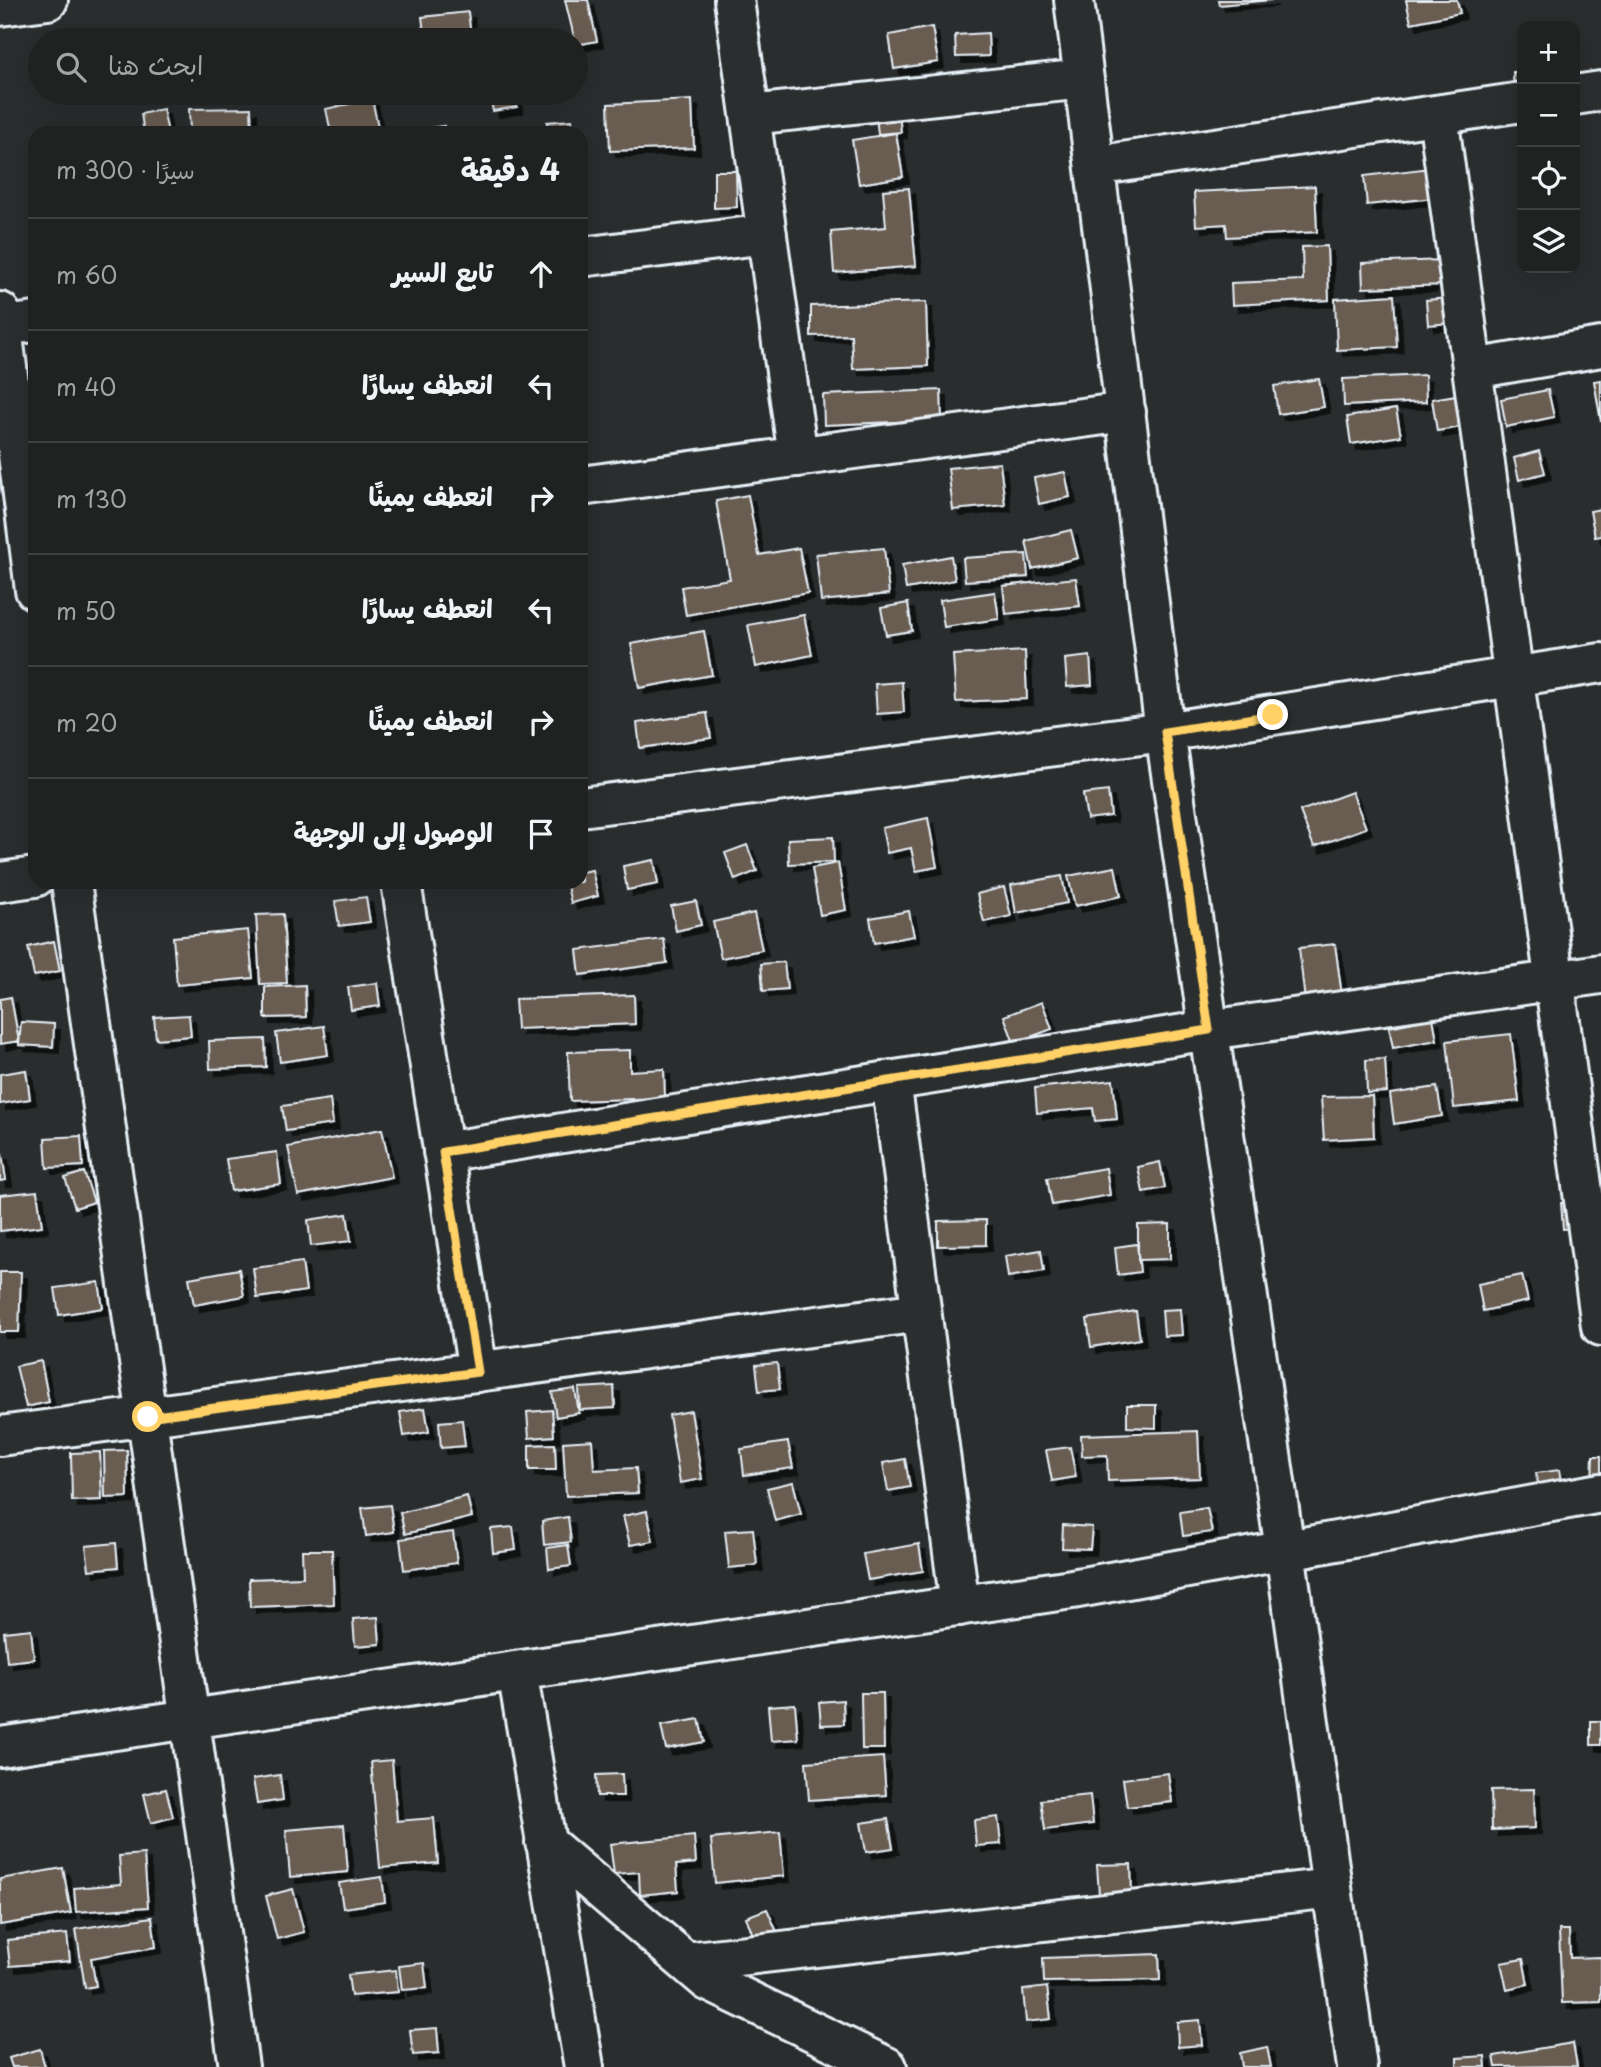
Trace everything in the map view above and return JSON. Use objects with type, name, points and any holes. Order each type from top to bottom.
[{"type":"street","points":[[0,6],[48,0]]},
{"type":"street","points":[[734,0],[797,457]]},
{"type":"street","points":[[1074,0],[1165,732],[1286,1550],[1357,2067]]},
{"type":"street","points":[[751,115],[1084,79]]},
{"type":"street","points":[[1580,94],[1601,91]]},
{"type":"street","points":[[1095,166],[1517,104]]},
{"type":"street","points":[[1438,115],[1601,1326]]},
{"type":"street","points":[[588,256],[767,234]]},
{"type":"street","points":[[12,320],[14,531],[28,570]]},
{"type":"street","points":[[1472,369],[1601,347]]},
{"type":"street","points":[[588,485],[1126,412]]},
{"type":"street","points":[[588,806],[1165,732],[1601,663]]},
{"type":"street","points":[[0,882],[28,878]]},
{"type":"street","points":[[72,889],[239,2067]]},
{"type":"street","points":[[402,889],[478,1372]]},
{"type":"street","points":[[443,1152],[1209,1030],[1601,974]]},
{"type":"street","points":[[891,1080],[960,1606]]},
{"type":"street","points":[[0,1436],[921,1312]]},
{"type":"street","points":[[0,1747],[1072,1589],[1601,1493]]},
{"type":"street","points":[[517,1671],[584,2067]]},
{"type":"street","points":[[545,1842],[708,1981],[887,2067]]},
{"type":"street","points":[[685,1962],[1332,1888]]},
{"type":"building","points":[[565,0],[588,0],[597,41],[588,43],[588,28],[572,28]]},
{"type":"building","points":[[1218,0],[1272,0],[1219,5]]},
{"type":"building","points":[[1406,0],[1457,0],[1460,13],[1411,23]]},
{"type":"building","points":[[468,12],[470,28],[423,28],[422,17]]},
{"type":"building","points":[[932,27],[938,62],[894,69],[889,35]]},
{"type":"building","points":[[988,33],[989,56],[956,57],[955,35]]},
{"type":"building","points":[[1513,72],[1517,72],[1517,100],[1514,100]]},
{"type":"building","points":[[895,79],[901,132],[878,134],[875,107],[842,111],[839,86]]},
{"type":"building","points":[[692,100],[694,148],[610,151],[608,104]]},
{"type":"building","points":[[344,105],[373,105],[378,126],[330,126],[326,109]]},
{"type":"building","points":[[492,105],[517,107],[493,111]]},
{"type":"building","points":[[251,108],[252,126],[190,126],[189,109]]},
{"type":"building","points":[[163,109],[167,126],[143,126],[141,114]]},
{"type":"building","points":[[572,120],[572,126],[547,126],[547,122]]},
{"type":"building","points":[[896,133],[903,177],[859,184],[852,140]]},
{"type":"building","points":[[1430,168],[1434,198],[1367,205],[1364,176]]},
{"type":"building","points":[[714,171],[736,171],[737,207],[714,208]]},
{"type":"building","points":[[1315,186],[1317,232],[1227,237],[1226,224],[1196,226],[1194,192]]},
{"type":"building","points":[[909,188],[916,266],[834,273],[831,232],[886,227],[883,190]]},
{"type":"building","points":[[1327,246],[1329,300],[1232,305],[1231,283],[1303,280],[1302,247]]},
{"type":"building","points":[[1444,260],[1445,285],[1363,288],[1362,263]]},
{"type":"building","points":[[1394,295],[1397,347],[1337,350],[1335,299]]},
{"type":"building","points":[[1448,298],[1451,323],[1428,325],[1426,300]]},
{"type":"building","points":[[926,302],[928,366],[853,369],[851,335],[811,336],[811,306]]},
{"type":"building","points":[[1425,375],[1426,402],[1344,406],[1343,379]]},
{"type":"building","points":[[1319,379],[1324,407],[1278,414],[1274,386]]},
{"type":"building","points":[[1601,380],[1601,422],[1594,381]]},
{"type":"building","points":[[941,390],[942,420],[824,425],[823,395]]},
{"type":"building","points":[[1548,390],[1554,417],[1506,427],[1501,399]]},
{"type":"building","points":[[1456,395],[1462,427],[1437,431],[1432,399]]},
{"type":"building","points":[[1396,409],[1401,436],[1351,444],[1347,417]]},
{"type":"building","points":[[1539,451],[1545,473],[1519,480],[1514,458]]},
{"type":"building","points":[[1000,463],[1005,505],[953,510],[948,468]]},
{"type":"building","points":[[1065,472],[1070,497],[1039,504],[1034,478]]},
{"type":"building","points":[[748,495],[759,555],[799,548],[808,593],[686,615],[681,587],[730,579],[716,501]]},
{"type":"building","points":[[1601,509],[1601,536],[1595,537],[1590,511]]},
{"type":"building","points":[[1071,530],[1078,558],[1032,569],[1026,541]]},
{"type":"building","points":[[884,548],[889,594],[821,601],[816,554]]},
{"type":"building","points":[[1026,554],[1028,577],[965,581],[963,558]]},
{"type":"building","points":[[951,556],[955,580],[906,589],[902,565]]},
{"type":"building","points":[[1076,578],[1080,606],[1006,614],[1003,586]]},
{"type":"building","points":[[995,592],[999,619],[944,627],[940,600]]},
{"type":"building","points":[[908,603],[912,631],[886,635],[881,608]]},
{"type":"building","points":[[804,615],[812,655],[756,667],[748,625]]},
{"type":"building","points":[[704,631],[712,675],[639,688],[631,644]]},
{"type":"building","points":[[1025,651],[1027,699],[956,702],[953,655]]},
{"type":"building","points":[[1090,656],[1092,685],[1067,687],[1065,659]]},
{"type":"building","points":[[902,682],[904,712],[877,714],[875,684]]},
{"type":"building","points":[[707,713],[711,738],[640,748],[637,723]]},
{"type":"building","points":[[1108,791],[1111,816],[1087,819],[1083,794]]},
{"type":"building","points":[[1352,792],[1366,828],[1314,847],[1300,811]]},
{"type":"building","points":[[928,818],[937,867],[916,871],[911,848],[887,853],[882,828]]},
{"type":"building","points":[[833,837],[834,862],[789,864],[788,839]]},
{"type":"building","points":[[747,845],[757,871],[735,880],[725,853]]},
{"type":"building","points":[[654,860],[658,884],[627,890],[623,866]]},
{"type":"building","points":[[838,863],[846,910],[820,915],[812,868]]},
{"type":"building","points":[[1115,867],[1121,896],[1075,906],[1068,876]]},
{"type":"building","points":[[592,870],[598,896],[571,903],[568,889],[588,889],[588,871]]},
{"type":"building","points":[[1062,876],[1067,903],[1016,913],[1011,885]]},
{"type":"building","points":[[1004,887],[1011,916],[984,922],[977,894]]},
{"type":"building","points":[[366,897],[370,922],[339,926],[335,901]]},
{"type":"building","points":[[696,901],[701,925],[676,931],[671,906]]},
{"type":"building","points":[[909,911],[914,936],[874,943],[870,918]]},
{"type":"building","points":[[754,913],[762,950],[721,958],[713,922]]},
{"type":"building","points":[[283,914],[287,983],[260,984],[256,915]]},
{"type":"building","points":[[248,930],[253,978],[177,985],[173,937]]},
{"type":"building","points":[[664,939],[667,963],[580,975],[577,950]]},
{"type":"building","points":[[54,941],[60,971],[34,976],[28,947]]},
{"type":"building","points":[[1335,944],[1342,996],[1305,1001],[1299,948]]},
{"type":"building","points":[[784,962],[787,989],[763,991],[761,964]]},
{"type":"building","points":[[377,983],[380,1006],[351,1010],[348,987]]},
{"type":"building","points":[[305,985],[306,1017],[265,1018],[265,987]]},
{"type":"building","points":[[634,995],[635,1024],[517,1029],[515,999]]},
{"type":"building","points":[[11,997],[19,1041],[0,1044],[0,999]]},
{"type":"building","points":[[1042,1002],[1052,1029],[1014,1043],[1004,1016]]},
{"type":"building","points":[[189,1015],[191,1036],[156,1039],[154,1017]]},
{"type":"building","points":[[1433,1018],[1437,1040],[1393,1048],[1389,1027]]},
{"type":"building","points":[[21,1022],[54,1024],[53,1047],[19,1045]]},
{"type":"building","points":[[324,1026],[328,1055],[280,1062],[276,1033]]},
{"type":"building","points":[[1511,1034],[1519,1101],[1454,1108],[1447,1041]]},
{"type":"building","points":[[265,1039],[266,1067],[210,1069],[209,1041]]},
{"type":"building","points":[[630,1050],[630,1071],[664,1069],[665,1098],[570,1101],[568,1052]]},
{"type":"building","points":[[1385,1059],[1387,1092],[1367,1093],[1366,1060]]},
{"type":"building","points":[[26,1070],[30,1099],[0,1104],[0,1074]]},
{"type":"building","points":[[1113,1080],[1117,1119],[1095,1121],[1093,1108],[1037,1113],[1035,1088]]},
{"type":"building","points":[[1437,1087],[1442,1116],[1394,1124],[1390,1094]]},
{"type":"building","points":[[1372,1096],[1374,1137],[1324,1140],[1321,1097]]},
{"type":"building","points":[[330,1099],[333,1124],[286,1131],[282,1106]]},
{"type":"building","points":[[382,1129],[392,1177],[298,1195],[288,1147]]},
{"type":"building","points":[[81,1136],[83,1166],[47,1168],[45,1138]]},
{"type":"building","points":[[277,1152],[281,1184],[231,1191],[226,1159]]},
{"type":"building","points":[[0,1154],[6,1180],[0,1181]]},
{"type":"building","points":[[1160,1162],[1165,1188],[1143,1192],[1138,1167]]},
{"type":"building","points":[[1106,1168],[1110,1195],[1052,1205],[1047,1178]]},
{"type":"building","points":[[84,1172],[94,1202],[75,1208],[65,1178]]},
{"type":"building","points":[[37,1191],[42,1226],[0,1231],[0,1195]]},
{"type":"building","points":[[1586,1200],[1588,1227],[1563,1229],[1561,1203]]},
{"type":"building","points":[[347,1214],[351,1241],[311,1246],[308,1220]]},
{"type":"building","points":[[986,1220],[986,1245],[938,1246],[938,1221]]},
{"type":"building","points":[[1170,1224],[1170,1259],[1138,1260],[1138,1225]]},
{"type":"building","points":[[1137,1244],[1140,1272],[1118,1275],[1115,1247]]},
{"type":"building","points":[[1041,1250],[1044,1271],[1008,1277],[1005,1256]]},
{"type":"building","points":[[302,1262],[306,1291],[257,1298],[253,1268]]},
{"type":"building","points":[[239,1269],[244,1296],[194,1305],[189,1278]]},
{"type":"building","points":[[0,1272],[21,1272],[19,1332],[0,1332]]},
{"type":"building","points":[[1522,1275],[1528,1301],[1483,1311],[1478,1284]]},
{"type":"building","points":[[99,1282],[103,1308],[59,1315],[55,1288]]},
{"type":"building","points":[[1180,1309],[1182,1335],[1164,1336],[1162,1310]]},
{"type":"building","points":[[1136,1311],[1140,1339],[1091,1347],[1087,1319]]},
{"type":"building","points":[[41,1361],[49,1402],[26,1407],[16,1366]]},
{"type":"building","points":[[777,1363],[780,1389],[759,1391],[756,1365]]},
{"type":"building","points":[[614,1386],[615,1408],[580,1410],[579,1388]]},
{"type":"building","points":[[575,1389],[579,1413],[556,1417],[552,1392]]},
{"type":"building","points":[[1127,1405],[1156,1405],[1156,1428],[1127,1427]]},
{"type":"building","points":[[425,1408],[429,1432],[404,1436],[400,1412]]},
{"type":"building","points":[[552,1410],[554,1436],[529,1438],[527,1412]]},
{"type":"building","points":[[691,1411],[702,1479],[680,1483],[669,1415]]},
{"type":"building","points":[[462,1420],[465,1446],[441,1448],[439,1422]]},
{"type":"building","points":[[1198,1431],[1200,1478],[1108,1481],[1107,1455],[1082,1456],[1081,1435]]},
{"type":"building","points":[[592,1440],[594,1470],[636,1468],[638,1493],[566,1496],[563,1442]]},
{"type":"building","points":[[788,1442],[793,1468],[744,1475],[741,1449]]},
{"type":"building","points":[[555,1444],[556,1470],[529,1470],[529,1445]]},
{"type":"building","points":[[1070,1447],[1076,1477],[1052,1481],[1046,1450]]},
{"type":"building","points":[[127,1450],[128,1497],[105,1498],[104,1451]]},
{"type":"building","points":[[100,1452],[102,1500],[72,1501],[71,1453]]},
{"type":"building","points":[[1593,1456],[1601,1456],[1601,1484],[1592,1484]]},
{"type":"building","points":[[905,1459],[910,1487],[888,1491],[883,1463]]},
{"type":"building","points":[[1559,1470],[1563,1493],[1539,1496],[1536,1473]]},
{"type":"building","points":[[793,1482],[801,1514],[775,1521],[767,1488]]},
{"type":"building","points":[[467,1496],[472,1517],[405,1534],[400,1513]]},
{"type":"building","points":[[390,1505],[394,1532],[366,1536],[362,1508]]},
{"type":"building","points":[[1207,1508],[1212,1532],[1183,1536],[1180,1512]]},
{"type":"building","points":[[647,1511],[653,1541],[630,1545],[623,1516]]},
{"type":"building","points":[[568,1517],[571,1542],[544,1545],[542,1521]]},
{"type":"building","points":[[1063,1525],[1092,1527],[1090,1549],[1062,1548]]},
{"type":"building","points":[[513,1527],[516,1550],[493,1553],[491,1529]]},
{"type":"building","points":[[753,1529],[757,1565],[729,1568],[725,1531]]},
{"type":"building","points":[[453,1532],[457,1563],[404,1570],[400,1539]]},
{"type":"building","points":[[116,1543],[118,1567],[89,1570],[86,1546]]},
{"type":"building","points":[[919,1544],[923,1571],[868,1580],[863,1554]]},
{"type":"building","points":[[568,1545],[571,1566],[549,1569],[547,1548]]},
{"type":"building","points":[[302,1550],[332,1550],[334,1604],[250,1607],[249,1579],[303,1577]]},
{"type":"building","points":[[378,1617],[380,1644],[355,1646],[353,1619]]},
{"type":"building","points":[[31,1629],[34,1659],[7,1662],[4,1632]]},
{"type":"building","points":[[861,1693],[883,1693],[884,1749],[862,1749]]},
{"type":"building","points":[[843,1700],[844,1724],[821,1725],[819,1702]]},
{"type":"building","points":[[795,1704],[798,1739],[771,1741],[768,1706]]},
{"type":"building","points":[[699,1719],[704,1742],[666,1749],[661,1726]]},
{"type":"building","points":[[1591,1721],[1601,1721],[1601,1745],[1591,1745]]},
{"type":"building","points":[[883,1757],[886,1795],[809,1800],[806,1762]]},
{"type":"building","points":[[392,1760],[397,1821],[434,1818],[438,1863],[380,1868],[371,1762]]},
{"type":"building","points":[[1168,1773],[1172,1802],[1127,1807],[1123,1779]]},
{"type":"building","points":[[622,1774],[623,1796],[597,1796],[596,1775]]},
{"type":"building","points":[[280,1775],[283,1800],[257,1804],[253,1779]]},
{"type":"building","points":[[166,1789],[173,1817],[151,1823],[144,1794]]},
{"type":"building","points":[[1534,1789],[1535,1828],[1492,1830],[1491,1790]]},
{"type":"building","points":[[1090,1795],[1093,1824],[1045,1830],[1041,1800]]},
{"type":"building","points":[[998,1817],[1001,1844],[976,1846],[974,1820]]},
{"type":"building","points":[[888,1819],[893,1848],[866,1852],[861,1823]]},
{"type":"building","points":[[344,1825],[348,1872],[290,1877],[286,1830]]},
{"type":"building","points":[[780,1832],[784,1876],[715,1883],[711,1839]]},
{"type":"building","points":[[694,1836],[696,1863],[676,1865],[678,1891],[640,1895],[639,1872],[614,1874],[610,1844]]},
{"type":"building","points":[[144,1854],[148,1907],[76,1912],[74,1888],[121,1884],[119,1856]]},
{"type":"building","points":[[1131,1864],[1132,1894],[1099,1895],[1097,1865]]},
{"type":"building","points":[[63,1868],[71,1913],[0,1925],[0,1879]]},
{"type":"building","points":[[382,1877],[385,1902],[343,1908],[339,1883]]},
{"type":"building","points":[[293,1889],[304,1932],[277,1939],[266,1896]]},
{"type":"building","points":[[767,1909],[777,1932],[755,1940],[746,1917]]},
{"type":"building","points":[[152,1917],[156,1947],[91,1958],[96,1986],[85,1988],[76,1929]]},
{"type":"building","points":[[1559,1930],[1569,1930],[1570,1958],[1601,1957],[1601,2002],[1562,2003]]},
{"type":"building","points":[[67,1934],[70,1961],[10,1966],[7,1940]]},
{"type":"building","points":[[1159,1954],[1160,1980],[1044,1982],[1043,1958]]},
{"type":"building","points":[[1523,1959],[1528,1984],[1507,1989],[1501,1963]]},
{"type":"building","points":[[424,1963],[427,1988],[402,1990],[399,1966]]},
{"type":"building","points":[[396,1970],[398,1992],[351,1996],[348,1975]]},
{"type":"building","points":[[1047,1987],[1051,2019],[1026,2022],[1023,1990]]},
{"type":"building","points":[[1200,2020],[1202,2045],[1178,2047],[1177,2022]]},
{"type":"building","points":[[437,2028],[439,2053],[413,2055],[410,2030]]},
{"type":"building","points":[[1573,2043],[1577,2066],[1496,2067],[1494,2056]]},
{"type":"building","points":[[1267,2047],[1271,2067],[1242,2067],[1240,2053]]},
{"type":"building","points":[[40,2049],[45,2067],[12,2067],[9,2058]]},
{"type":"building","points":[[1485,2056],[1486,2067],[1457,2067],[1457,2058]]},
{"type":"route","points":[[148,1417],[478,1372],[443,1152],[1209,1030],[1165,732],[1273,715]]}]
